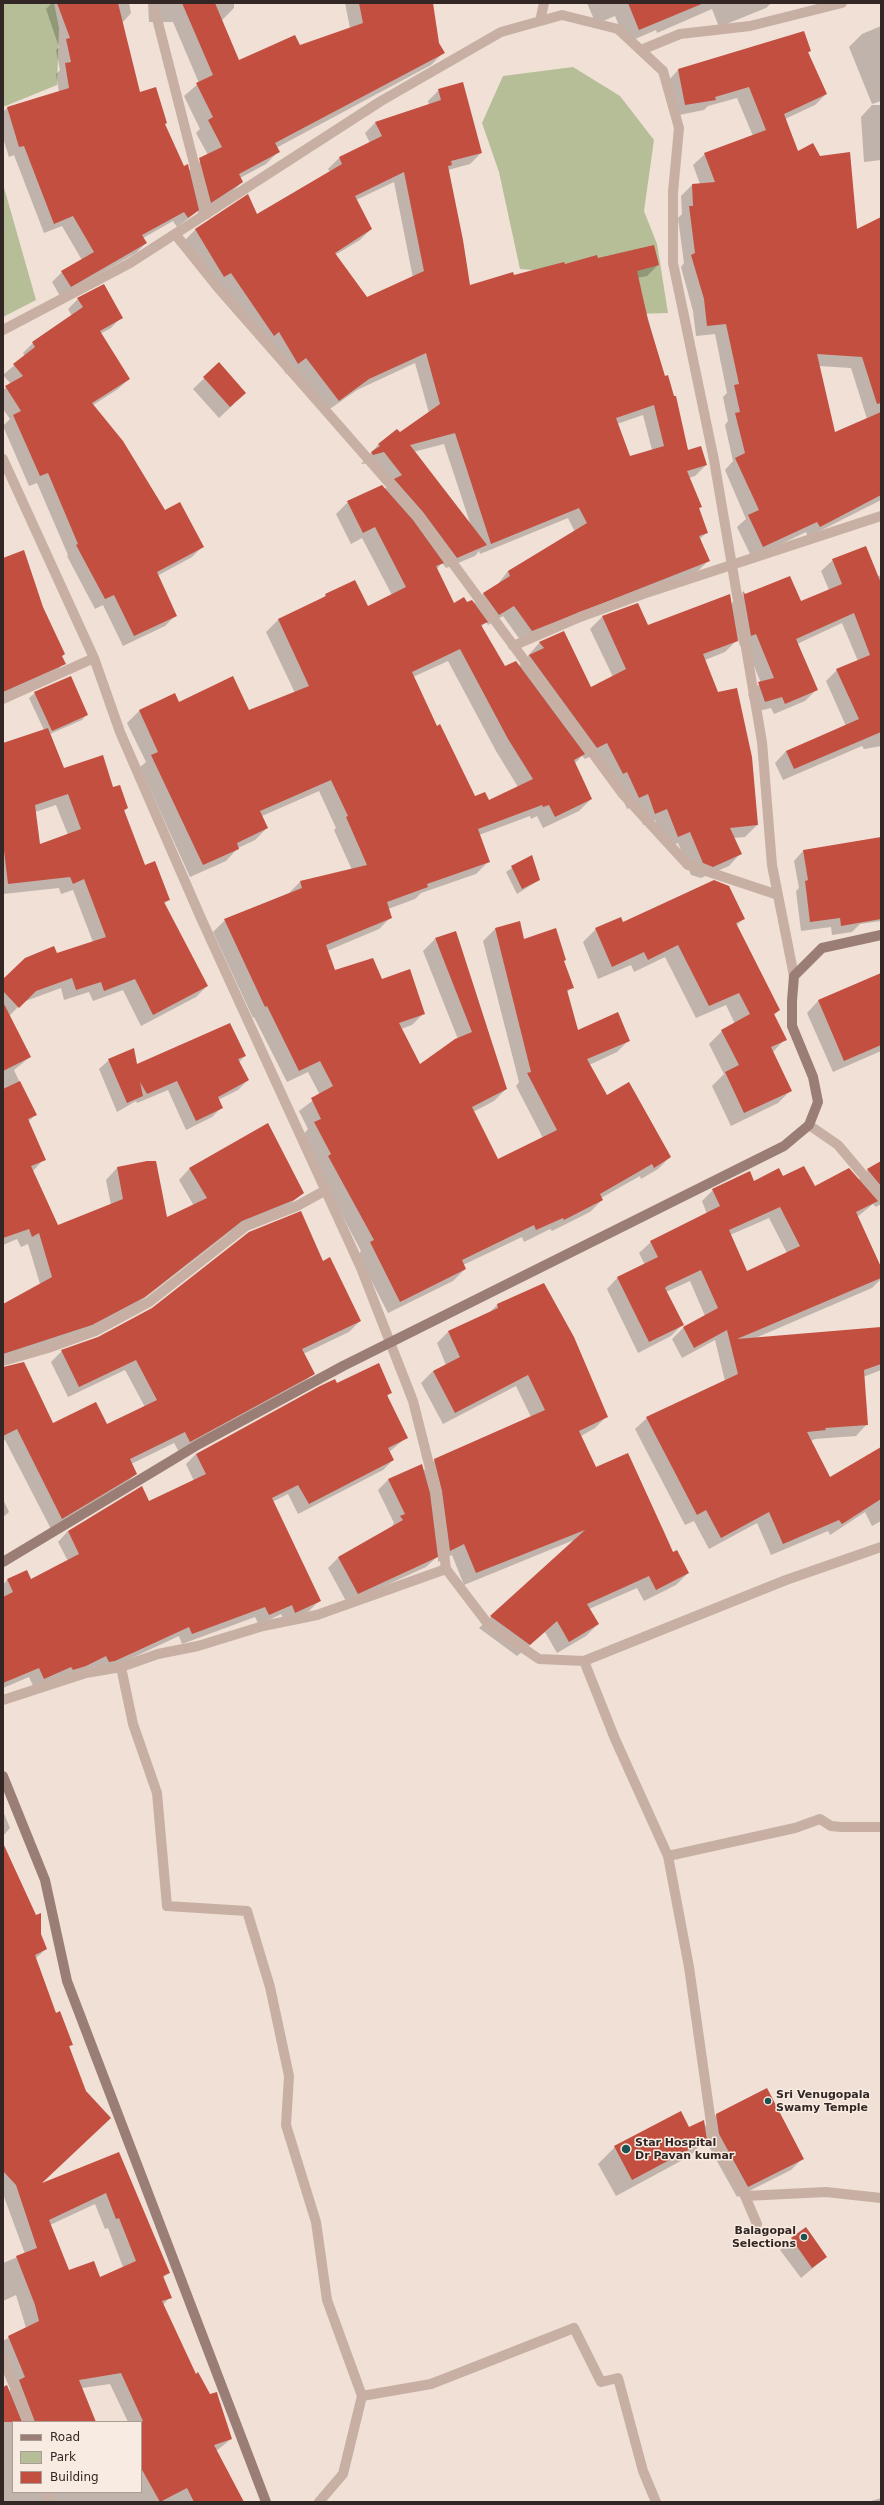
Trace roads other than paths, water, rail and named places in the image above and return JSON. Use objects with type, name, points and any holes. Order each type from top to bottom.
[{"type":"main road","points":[[3,1562],[199,1444],[389,1343],[784,1146],[809,1125],[818,1102],[813,1077],[792,1026],[794,976],[822,948],[881,935]]},
{"type":"main road","points":[[3,1776],[45,1880],[67,1981],[266,2502]]},
{"type":"street","points":[[153,3],[207,214]]},
{"type":"street","points":[[540,21],[544,3]]},
{"type":"street","points":[[641,50],[680,34],[750,26],[842,3]]},
{"type":"street","points":[[3,330],[130,263],[381,100],[501,32],[562,15],[618,29],[663,71],[679,128],[673,192],[673,263],[714,460],[762,742],[772,865],[794,976]]},
{"type":"street","points":[[175,234],[220,290],[418,516],[622,793],[688,865],[778,895]]},
{"type":"street","points":[[3,459],[94,658],[120,732],[194,901],[361,1268],[389,1343],[413,1401],[436,1492],[446,1568],[488,1624],[540,1659],[584,1661],[786,1580],[881,1547]]},
{"type":"street","points":[[513,646],[580,617],[881,516]]},
{"type":"street","points":[[3,699],[94,658]]},
{"type":"street","points":[[809,1125],[838,1145],[881,1196]]},
{"type":"street","points":[[3,1362],[95,1331],[149,1302],[246,1226],[297,1206],[326,1190]]},
{"type":"street","points":[[3,1700],[86,1673],[121,1667],[158,1654],[198,1646],[263,1626],[317,1616],[446,1568]]},
{"type":"street","points":[[584,1661],[615,1739],[668,1856],[689,1967],[714,2137],[745,2196],[757,2224]]},
{"type":"street","points":[[121,1667],[133,1724],[157,1793],[167,1906],[247,1911],[270,1987],[289,2076],[286,2126],[316,2222],[327,2300],[362,2396],[343,2474],[319,2502]]},
{"type":"street","points":[[668,1856],[796,1828],[820,1819],[831,1826],[841,1828],[881,1827]]},
{"type":"street","points":[[745,2196],[826,2192],[881,2198]]},
{"type":"street","points":[[362,2396],[431,2384],[574,2328],[601,2382],[618,2378],[643,2471],[656,2502]]},
{"type":"street","points":[[3,2359],[29,2421]]},
{"type":"place","name":"Sri Venugopala Swamy Temple","points":[[768,2101]]},
{"type":"place","name":"Star Hospital Dr Pavan kumar","points":[[626,2149]]},
{"type":"place","name":"Balagopal Selections","points":[[804,2237]]}]
